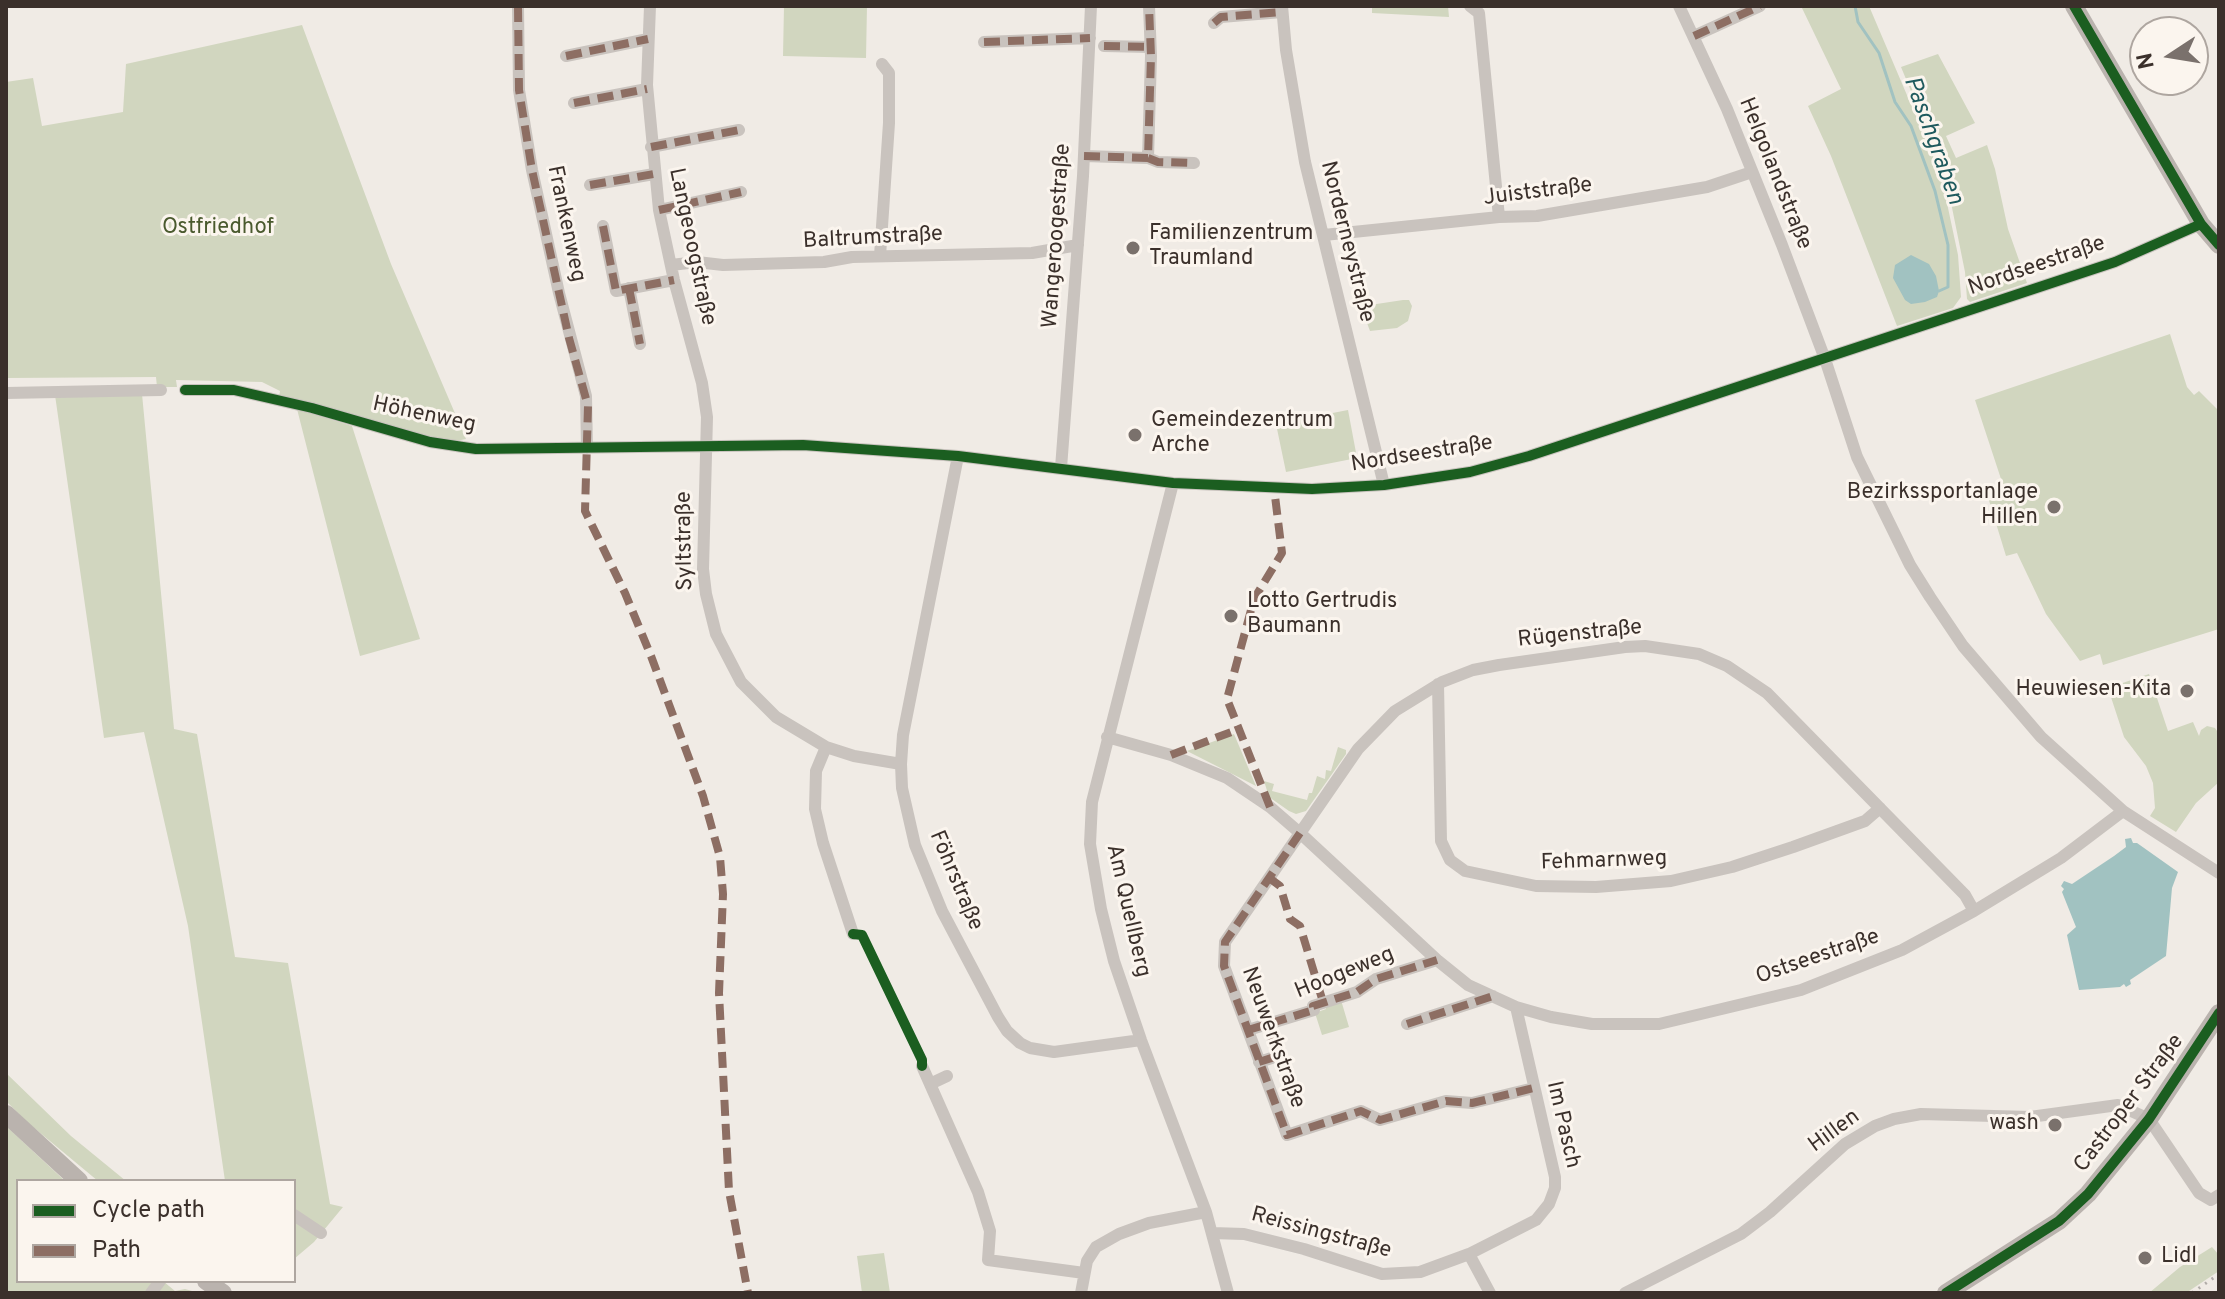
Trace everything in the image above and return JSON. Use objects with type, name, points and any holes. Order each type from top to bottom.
[{"type":"main road","points":[[2074,6],[2201,224],[2219,245]]},
{"type":"main road","name":"Castroper Straße","points":[[1946,1293],[2059,1221],[2118,1160],[2219,1013]]},
{"type":"main road","points":[[6,1114],[77,1179]]},
{"type":"street","name":"Frankenweg","points":[[518,6],[521,103],[532,170],[569,338],[586,396],[587,448]]},
{"type":"street","name":"Langeoogstraße","points":[[650,6],[647,89],[654,174],[674,280],[702,383],[707,446]]},
{"type":"street","name":"Wangeroogestraße","points":[[1061,468],[1084,156],[1091,6]]},
{"type":"street","points":[[1148,158],[1149,6]]},
{"type":"street","points":[[1470,6],[1479,13],[1499,217]]},
{"type":"street","name":"Helgolandstraße","points":[[1679,6],[1752,172],[1825,359],[1857,457],[1910,565],[1963,646],[2041,737],[2123,811],[2219,873]]},
{"type":"street","points":[[1694,36],[1760,6]]},
{"type":"street","points":[[1214,23],[1221,17],[1282,9]]},
{"type":"street","name":"Norderneystraße","points":[[1282,9],[1305,162],[1384,485]]},
{"type":"street","points":[[984,42],[1090,38]]},
{"type":"street","points":[[566,56],[648,39]]},
{"type":"street","points":[[1104,46],[1150,47]]},
{"type":"street","points":[[880,256],[889,123],[889,73],[882,64]]},
{"type":"street","points":[[574,103],[647,89]]},
{"type":"street","points":[[651,147],[739,130]]},
{"type":"street","points":[[1084,156],[1194,163]]},
{"type":"street","name":"Juiststraße","points":[[1324,235],[1537,216],[1707,187],[1752,172]]},
{"type":"street","points":[[590,185],[654,174]]},
{"type":"street","points":[[659,210],[741,192]]},
{"type":"street","name":"Nordseestraße","points":[[707,446],[803,445],[958,456],[1173,483],[1312,489],[1384,485],[1470,472],[1529,456],[2115,262],[2201,224]]},
{"type":"street","points":[[603,226],[616,291],[674,280]]},
{"type":"street","name":"Baltrumstraße","points":[[671,265],[1032,253],[1078,245]]},
{"type":"street","points":[[629,288],[640,344]]},
{"type":"street","points":[[6,393],[161,390]]},
{"type":"street","name":"Höhenweg","points":[[185,390],[234,390],[462,448],[707,446]]},
{"type":"street","name":"Syltstraße","points":[[707,446],[703,569],[708,606],[720,645],[741,682],[776,717],[826,747],[866,759],[901,764]]},
{"type":"street","name":"Föhrstraße","points":[[958,456],[908,705],[901,764],[908,817],[925,874],[941,910],[1007,1031],[1020,1043],[1054,1052],[1141,1040]]},
{"type":"street","name":"Am Quellberg","points":[[1173,483],[1092,802],[1090,844],[1114,961],[1206,1212],[1228,1293]]},
{"type":"street","name":"Rügenstraße","points":[[1300,833],[1372,733],[1395,711],[1438,684],[1473,670],[1499,665],[1645,646],[1699,654],[1727,666],[1767,693],[1965,895],[1974,911]]},
{"type":"street","name":"Fehmarnweg","points":[[1438,684],[1441,841],[1450,860],[1465,871],[1536,886],[1596,887],[1671,881],[1732,867],[1793,847],[1865,821],[1880,808]]},
{"type":"street","name":"Ostseestraße","points":[[1107,737],[1171,755],[1227,778],[1270,807],[1468,985],[1516,1007],[1592,1024],[1659,1024],[1801,990],[1902,950],[2061,858],[2123,811]]},
{"type":"street","points":[[826,747],[816,771],[815,809],[853,934]]},
{"type":"street","name":"Neuwerkstraße","points":[[1300,833],[1225,942],[1224,966],[1287,1135],[1361,1111],[1380,1120],[1446,1101],[1472,1103],[1534,1088]]},
{"type":"street","name":"Hoogeweg","points":[[1248,1030],[1314,1010],[1313,1006],[1357,992],[1376,979],[1437,960]]},
{"type":"street","points":[[1407,1024],[1493,996]]},
{"type":"street","name":"Im Pasch","points":[[1469,1254],[1536,1220],[1553,1197],[1555,1177],[1516,1007]]},
{"type":"street","points":[[1259,1062],[1278,1056],[1268,1024]]},
{"type":"street","points":[[922,1066],[978,1192],[990,1231],[988,1260],[1084,1273]]},
{"type":"street","points":[[930,1084],[947,1076]]},
{"type":"street","name":"Hillen","points":[[1625,1293],[1741,1234],[1845,1144],[1894,1119],[1921,1114],[2030,1117],[2118,1105],[2149,1119]]},
{"type":"street","points":[[2149,1119],[2199,1193],[2211,1200],[2219,1195]]},
{"type":"street","points":[[1081,1293],[1090,1253],[1119,1234],[1149,1223],[1206,1212]]},
{"type":"street","points":[[296,1216],[321,1233]]},
{"type":"street","name":"Reissingstraße","points":[[1212,1233],[1232,1232],[1304,1249],[1382,1274],[1420,1272],[1469,1254]]},
{"type":"street","points":[[1469,1254],[1490,1293]]},
{"type":"green space","points":[[784,6],[867,6],[866,58],[783,56]]},
{"type":"green space","points":[[1372,6],[1448,6],[1449,17],[1372,13]]},
{"type":"green space","points":[[1801,6],[1869,6],[1941,175],[1958,255],[1961,297],[1953,308],[1897,326],[1831,156],[1808,106],[1841,89]]},
{"type":"green space","name":"Ostfriedhof","points":[[302,25],[391,264],[466,439],[456,441],[400,431],[279,397],[280,391],[262,382],[176,380],[177,387],[157,387],[156,377],[8,378],[6,390],[6,82],[33,78],[42,126],[123,112],[126,64]]},
{"type":"green space","points":[[1938,54],[1975,123],[1946,136],[1956,158],[1987,145],[2008,229],[2027,283],[1970,302],[1945,173],[1901,67]]},
{"type":"green space","points":[[1409,300],[1412,306],[1408,321],[1397,328],[1370,331],[1367,323],[1370,305]]},
{"type":"green space","name":"Bezirkssportanlage Hillen","points":[[2170,334],[2187,387],[2194,395],[2199,391],[2219,411],[2219,629],[2103,665],[2100,654],[2080,661],[2046,614],[2017,553],[2006,556],[1987,494],[2001,489],[2002,482],[1975,400]]},
{"type":"green space","points":[[142,394],[174,729],[197,734],[235,957],[288,963],[330,1204],[343,1207],[314,1242],[296,1257],[296,1179],[225,1179],[188,926],[144,732],[104,738],[55,395]]},
{"type":"green space","points":[[297,409],[352,426],[420,639],[360,656]]},
{"type":"green space","points":[[1348,410],[1357,458],[1286,472],[1276,424]]},
{"type":"green space","points":[[2149,674],[2168,731],[2193,722],[2199,736],[2207,726],[2215,728],[2219,734],[2219,782],[2196,803],[2176,832],[2150,816],[2155,808],[2153,783],[2146,766],[2124,737],[2108,688]]},
{"type":"green space","points":[[1234,734],[1256,786],[1187,751]]},
{"type":"green space","points":[[1338,747],[1346,750],[1346,754],[1306,811],[1296,814],[1269,797],[1264,781],[1274,784],[1272,791],[1307,800],[1317,776],[1325,779],[1326,770],[1331,771]]},
{"type":"green space","points":[[1341,1000],[1349,1027],[1322,1035],[1315,1013],[1326,1009],[1325,1004]]},
{"type":"green space","points":[[6,1073],[71,1136],[124,1179],[96,1179],[6,1101]]},
{"type":"green space","points":[[6,1126],[63,1179],[16,1179],[16,1283],[165,1283],[175,1291],[185,1289],[199,1293],[9,1293],[6,1291]]},
{"type":"green space","points":[[2212,1247],[2219,1255],[2219,1271],[2186,1293],[2149,1293],[2180,1267]]},
{"type":"green space","points":[[884,1253],[890,1293],[862,1293],[857,1256]]},
{"type":"water","points":[[1911,255],[1929,264],[1936,276],[1937,297],[1911,304],[1905,300],[1893,278],[1895,265]]},
{"type":"water","points":[[2131,838],[2133,843],[2178,872],[2172,888],[2166,956],[2130,980],[2131,984],[2126,987],[2124,984],[2120,987],[2079,990],[2067,935],[2076,927],[2061,886],[2064,881],[2072,884],[2114,856],[2126,847],[2125,839]]},
{"type":"waterway","name":"Paschgraben","points":[[1855,6],[1858,22],[1879,53],[1895,102],[1911,126],[1935,191],[1948,245],[1948,287],[1939,291]]},
{"type":"railway","points":[[2192,1293],[2219,1274]]},
{"type":"marked path","points":[[518,6],[519,90],[532,170],[569,338],[588,406],[585,511],[625,593],[651,656],[703,796],[720,857],[723,894],[719,993],[729,1191],[748,1293]]},
{"type":"marked path","points":[[1084,156],[1148,158],[1149,6]]},
{"type":"marked path","points":[[1694,36],[1760,6]]},
{"type":"marked path","points":[[1214,23],[1221,17],[1282,12]]},
{"type":"marked path","points":[[984,42],[1090,38]]},
{"type":"marked path","points":[[566,56],[648,39]]},
{"type":"marked path","points":[[1104,46],[1150,47]]},
{"type":"marked path","points":[[574,103],[647,89]]},
{"type":"marked path","points":[[651,147],[739,130]]},
{"type":"marked path","points":[[1148,158],[1158,162],[1194,163]]},
{"type":"marked path","points":[[590,185],[654,174]]},
{"type":"marked path","points":[[659,210],[741,192]]},
{"type":"marked path","points":[[603,226],[616,291],[674,280]]},
{"type":"marked path","points":[[629,288],[640,344]]},
{"type":"marked path","points":[[1270,807],[1227,699],[1254,599],[1282,553],[1274,488]]},
{"type":"marked path","points":[[1171,755],[1239,729]]},
{"type":"marked path","points":[[1300,833],[1225,942],[1224,966],[1287,1135],[1361,1111],[1380,1120],[1446,1101],[1472,1103],[1534,1088]]},
{"type":"marked path","points":[[1268,877],[1280,886],[1290,919],[1300,926],[1323,1002]]},
{"type":"marked path","points":[[1248,1030],[1314,1010],[1313,1006],[1357,992],[1376,979],[1437,960]]},
{"type":"marked path","points":[[1407,1024],[1493,996]]},
{"type":"marked path","points":[[1259,1062],[1278,1056],[1268,1024]]},
{"type":"cycle path","points":[[2074,6],[2201,224],[2219,245]]},
{"type":"cycle path","points":[[185,390],[234,390],[312,408],[430,442],[476,449],[803,445],[958,456],[1173,483],[1312,489],[1384,485],[1470,472],[1529,456],[2115,262],[2201,224]]},
{"type":"cycle path","points":[[853,934],[862,935],[922,1060],[922,1066]]},
{"type":"cycle path","points":[[1946,1293],[2059,1221],[2088,1194],[2149,1119],[2219,1013]]},
{"type":"place","name":"Familienzentrum Traumland","points":[[1133,248]]},
{"type":"place","name":"Gemeindezentrum Arche","points":[[1135,435]]},
{"type":"place","name":"Bezirkssportanlage Hillen","points":[[2054,507]]},
{"type":"place","name":"Lotto Gertrudis Baumann","points":[[1231,616]]},
{"type":"place","name":"Heuwiesen-Kita","points":[[2187,691]]},
{"type":"place","name":"wash","points":[[2055,1125]]},
{"type":"place","name":"Lidl","points":[[2145,1258]]}]
